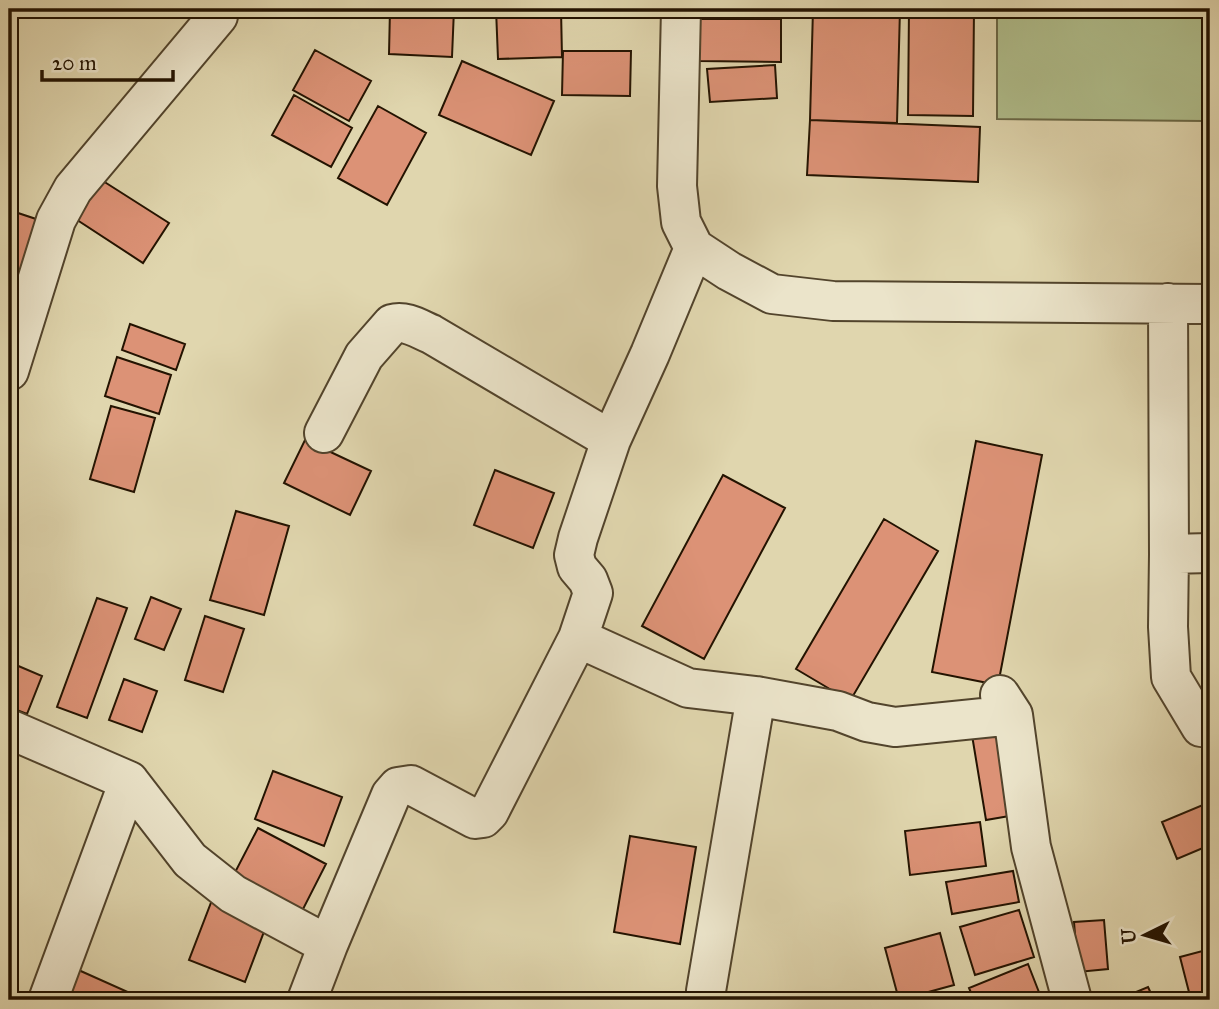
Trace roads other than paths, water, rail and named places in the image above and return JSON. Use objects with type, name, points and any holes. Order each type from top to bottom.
[{"type":"street","points":[[681,9],[677,186],[681,222],[694,248],[729,271],[772,294],[833,301],[1210,304]]},
{"type":"street","points":[[9,372],[56,220],[73,189],[218,16]]},
{"type":"street","points":[[307,1000],[391,795],[398,788],[411,785],[475,819],[484,818],[489,812],[578,638],[593,593],[574,555],[578,538],[611,440],[694,248]]},
{"type":"street","points":[[1168,303],[1168,627],[1171,677],[1201,727],[1210,729]]},
{"type":"street","points":[[324,433],[364,356],[392,324],[398,322],[431,334],[611,440]]},
{"type":"street","points":[[1169,554],[1210,553]]},
{"type":"street","points":[[578,638],[688,688],[757,696],[838,711],[867,722],[895,727],[1005,703],[1031,847],[1072,1000]]},
{"type":"street","points":[[706,991],[757,696]]},
{"type":"street","points":[[9,729],[130,781],[190,860],[233,894],[328,944]]},
{"type":"street","points":[[48,1000],[130,781]]}]
